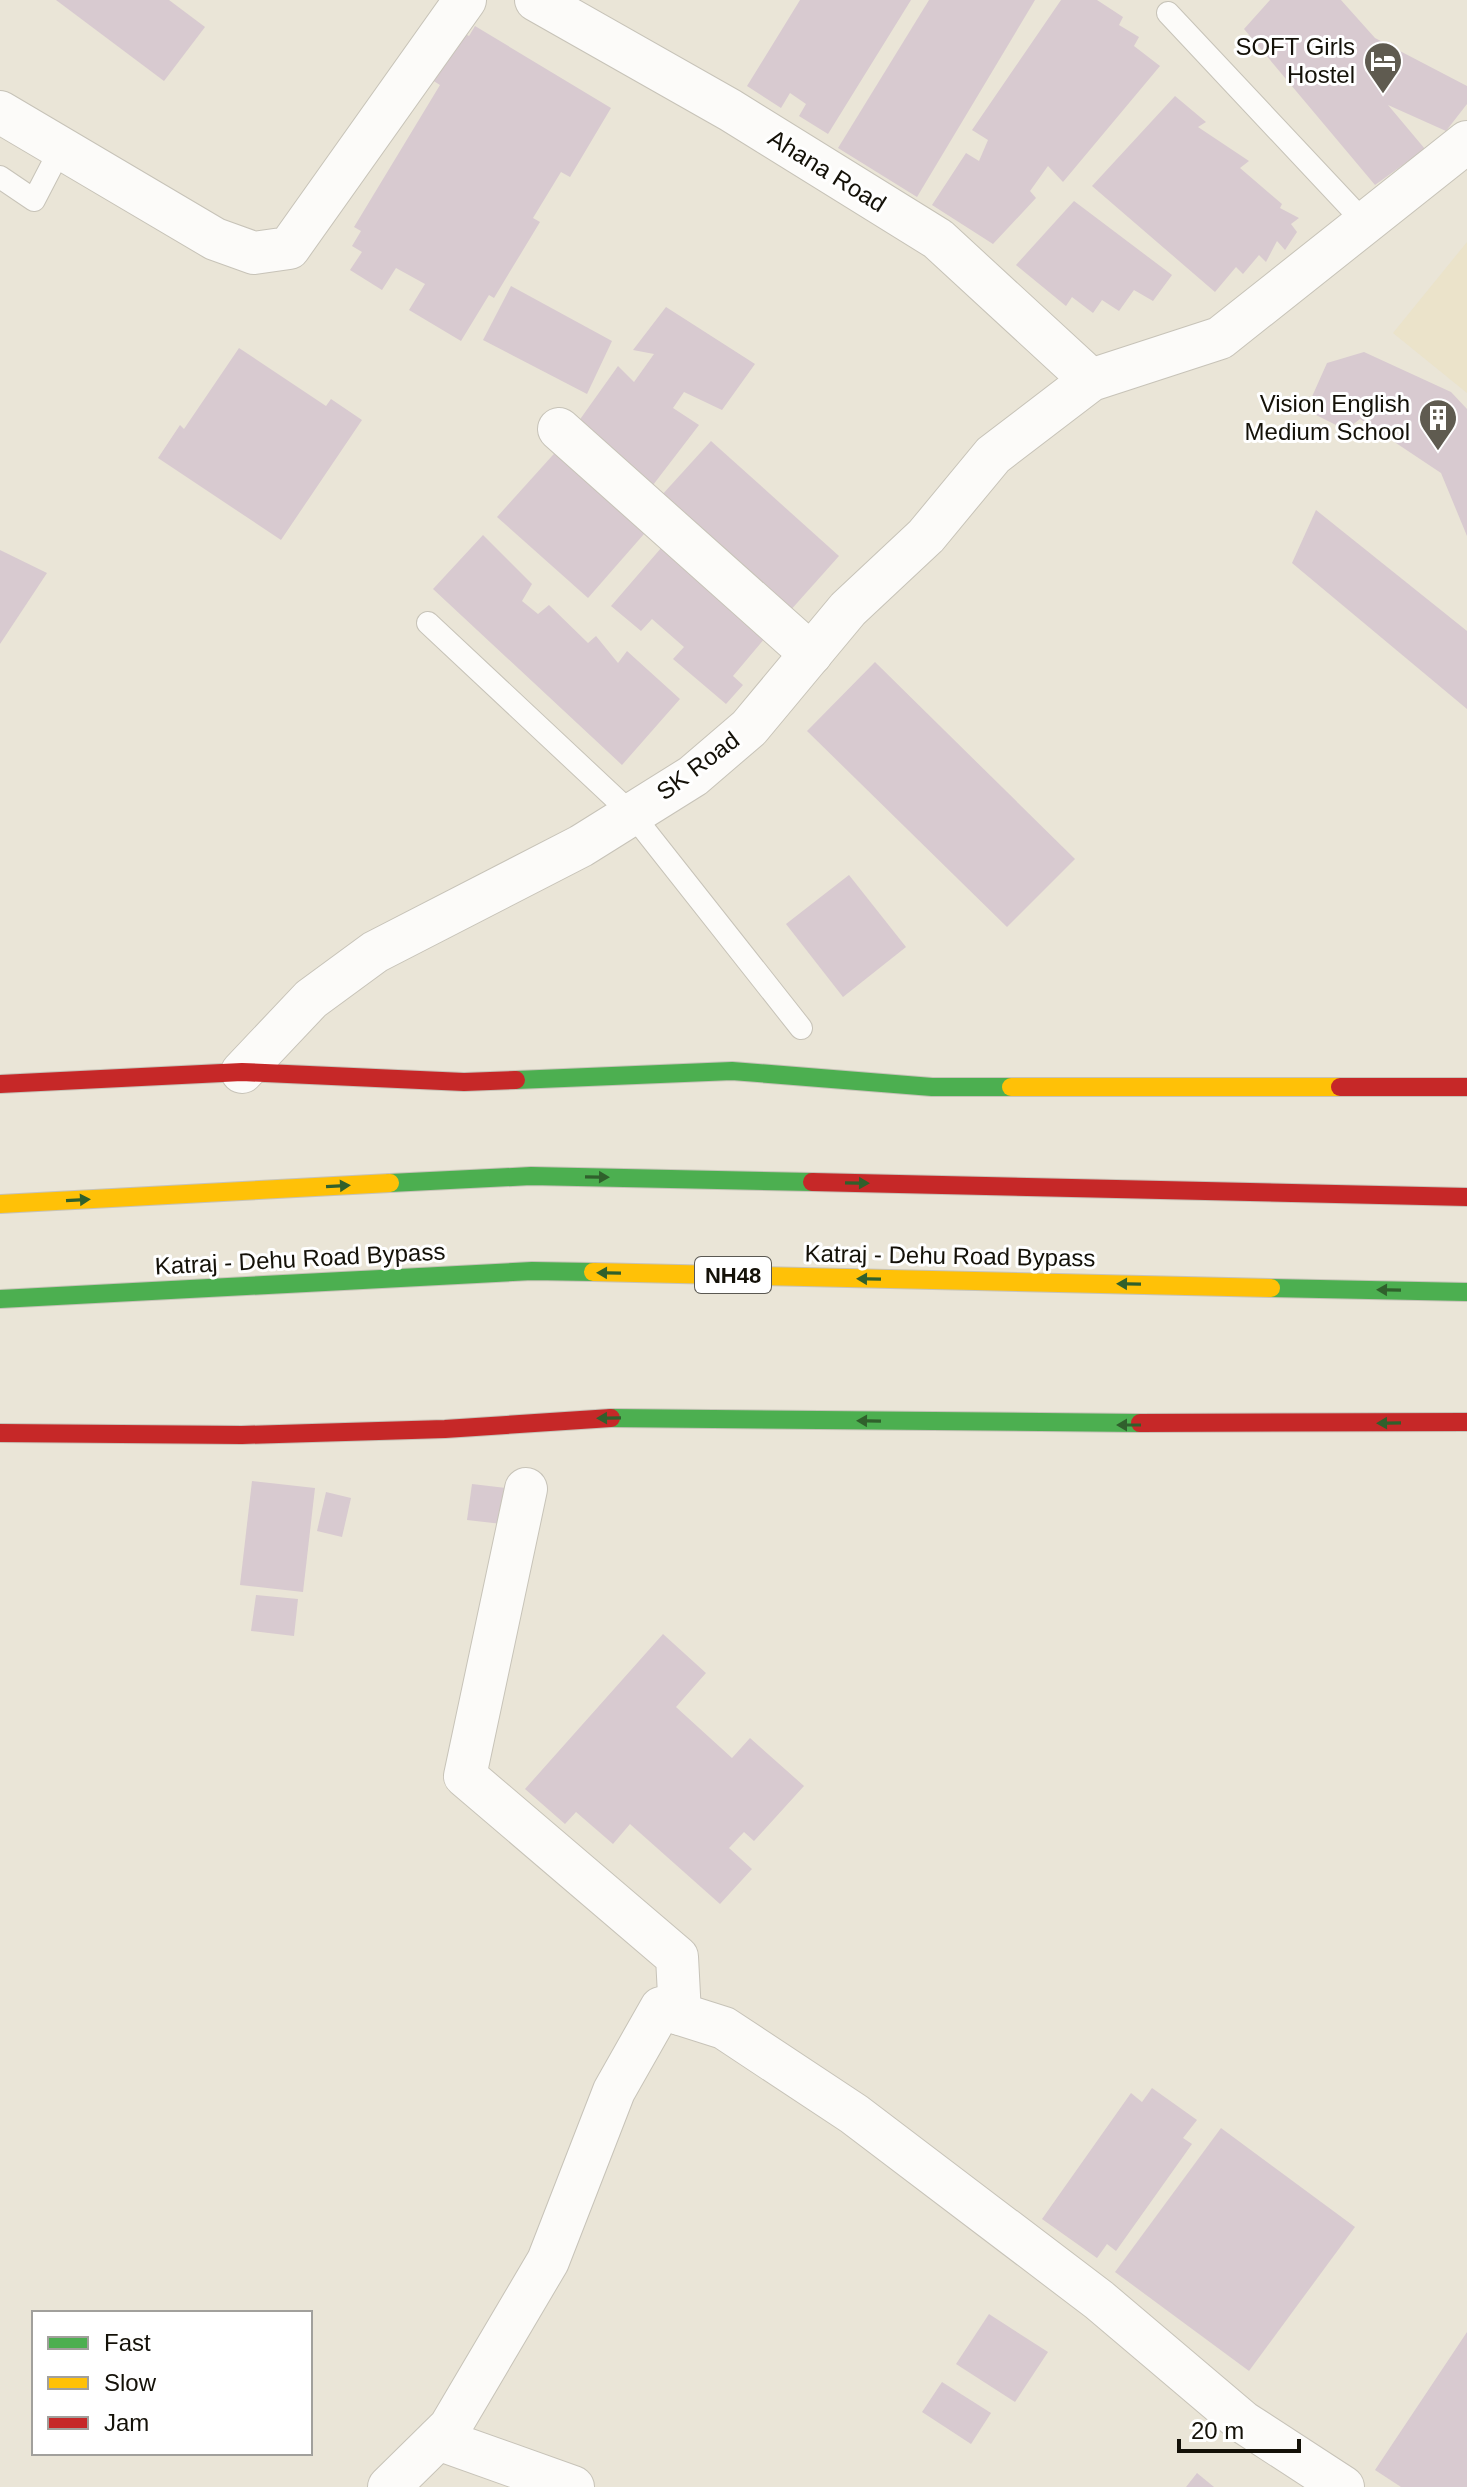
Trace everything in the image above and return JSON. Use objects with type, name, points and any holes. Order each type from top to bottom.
[{"type":"main road","points":[[0,1084],[242,1072],[464,1082],[732,1071],[932,1087],[1467,1087]]},
{"type":"main road","points":[[0,1204],[531,1176],[1467,1197]]},
{"type":"main road","name":"Katraj - Dehu Road Bypass","points":[[0,1299],[532,1271],[1467,1292]]},
{"type":"main road","points":[[0,1433],[257,1435],[445,1429],[602,1418],[1048,1425],[1467,1422]]},
{"type":"street","points":[[0,112],[215,239],[254,253],[289,248],[465,0]]},
{"type":"street","name":"Ahana Road","points":[[536,0],[730,110],[938,239],[1091,380]]},
{"type":"street","name":"SK Road","points":[[242,1072],[311,999],[375,952],[581,846],[693,776],[749,728],[848,609],[926,536],[993,455],[1091,380],[1220,338],[1467,142]]},
{"type":"street","points":[[559,429],[811,654]]},
{"type":"street","points":[[526,1489],[465,1776],[677,1957],[680,2014]]},
{"type":"street","points":[[389,2487],[450,2427],[548,2261],[614,2091],[661,2008],[724,2028],[854,2114],[1087,2291],[1243,2422],[1343,2487]]},
{"type":"street","points":[[438,2439],[573,2487]]},
{"type":"lane","points":[[1168,13],[1365,223]]},
{"type":"lane","points":[[0,177],[34,200],[61,148]]},
{"type":"lane","points":[[428,623],[632,814],[801,1028]]},
{"type":"shaded area","points":[[1467,242],[1467,393],[1393,333]]},
{"type":"building","points":[[56,0],[169,0],[205,27],[164,81]]},
{"type":"building","points":[[800,0],[911,0],[828,134],[799,116],[806,104],[790,93],[781,108],[747,86]]},
{"type":"building","points":[[929,0],[1035,0],[917,197],[838,148]]},
{"type":"building","points":[[1061,0],[1097,0],[1123,17],[1119,25],[1139,37],[1134,46],[1160,66],[1063,182],[1048,166],[1030,191],[1036,198],[993,244],[932,205],[966,153],[979,161],[988,140],[972,130]]},
{"type":"building","name":"SOFT Girls Hostel","points":[[1270,0],[1341,0],[1375,38],[1467,86],[1467,104],[1446,131],[1388,105],[1425,149],[1375,185],[1244,29]]},
{"type":"building","points":[[475,26],[611,108],[570,177],[561,172],[533,218],[540,222],[494,298],[489,295],[461,341],[409,310],[425,284],[396,268],[382,290],[350,270],[362,252],[352,246],[361,231],[354,227],[440,85],[429,78],[458,30],[469,36]]},
{"type":"building","points":[[1175,96],[1206,122],[1198,127],[1249,161],[1240,168],[1282,204],[1280,208],[1299,218],[1291,224],[1297,232],[1285,250],[1277,241],[1266,262],[1259,255],[1243,274],[1236,267],[1215,292],[1092,186]]},
{"type":"building","points":[[1074,201],[1172,275],[1153,301],[1134,290],[1119,311],[1102,300],[1093,313],[1072,297],[1066,306],[1016,265]]},
{"type":"building","points":[[511,286],[612,341],[587,394],[483,340]]},
{"type":"building","points":[[666,307],[755,364],[722,410],[684,392],[673,408],[699,425],[653,485],[576,425],[618,366],[634,382],[654,354],[633,350]]},
{"type":"building","points":[[239,348],[326,406],[331,399],[362,420],[281,540],[158,458],[180,425],[184,429]]},
{"type":"building","name":"Vision English Medium School","points":[[1364,352],[1451,392],[1467,409],[1467,536],[1441,473],[1360,419],[1346,430],[1306,410],[1327,363]]},
{"type":"building","points":[[711,441],[839,556],[789,612],[661,496]]},
{"type":"building","points":[[561,446],[651,526],[588,598],[497,517]]},
{"type":"building","points":[[1316,510],[1467,631],[1467,709],[1292,563]]},
{"type":"building","points":[[483,535],[532,584],[522,601],[538,614],[549,605],[588,643],[596,636],[618,663],[627,651],[680,699],[622,765],[433,589]]},
{"type":"building","points":[[668,540],[766,637],[733,676],[743,685],[726,704],[673,659],[684,647],[652,619],[641,631],[611,606]]},
{"type":"building","points":[[0,550],[47,573],[0,644]]},
{"type":"building","points":[[875,662],[1075,859],[1007,927],[807,731]]},
{"type":"building","points":[[849,875],[906,947],[843,997],[786,924]]},
{"type":"building","points":[[252,1481],[315,1488],[303,1592],[240,1585]]},
{"type":"building","points":[[472,1484],[506,1488],[502,1524],[467,1520]]},
{"type":"building","points":[[326,1492],[351,1498],[342,1537],[317,1531]]},
{"type":"building","points":[[256,1595],[298,1599],[294,1636],[251,1631]]},
{"type":"building","points":[[663,1634],[706,1673],[676,1707],[732,1758],[750,1738],[804,1786],[754,1841],[744,1832],[729,1848],[752,1869],[720,1904],[630,1824],[613,1844],[576,1812],[565,1824],[525,1789]]},
{"type":"building","points":[[1152,2088],[1197,2120],[1183,2138],[1192,2144],[1116,2251],[1107,2244],[1097,2258],[1042,2219],[1131,2093],[1142,2102]]},
{"type":"building","points":[[1221,2128],[1355,2227],[1249,2371],[1115,2272]]},
{"type":"building","points":[[989,2314],[1048,2352],[1015,2402],[956,2364]]},
{"type":"building","points":[[1467,2332],[1467,2487],[1401,2487],[1375,2470]]},
{"type":"building","points":[[942,2382],[991,2413],[971,2444],[922,2412]]},
{"type":"building","points":[[1197,2473],[1214,2487],[1186,2487]]},
{"type":"traffic: fast","points":[[516,1080],[732,1071],[932,1087],[1011,1087]]},
{"type":"traffic: fast","points":[[390,1183],[531,1176],[812,1182]]},
{"type":"traffic: fast","points":[[0,1299],[532,1271],[593,1272]]},
{"type":"traffic: fast","points":[[1271,1288],[1467,1292]]},
{"type":"traffic: fast","points":[[611,1418],[1140,1423]]},
{"type":"traffic: slow","points":[[1011,1087],[1340,1087]]},
{"type":"traffic: slow","points":[[0,1204],[390,1183]]},
{"type":"traffic: slow","points":[[593,1272],[1271,1288]]},
{"type":"traffic: jam","points":[[0,1084],[242,1072],[464,1082],[516,1080]]},
{"type":"traffic: jam","points":[[1340,1087],[1467,1087]]},
{"type":"traffic: jam","points":[[812,1182],[1467,1197]]},
{"type":"traffic: jam","points":[[0,1433],[242,1435],[445,1429],[611,1418]]},
{"type":"traffic: jam","points":[[1140,1423],[1467,1422]]},
{"type":"place","name":"SOFT Girls Hostel","points":[[1383,95]]},
{"type":"place","name":"Vision English Medium School","points":[[1438,452]]}]
